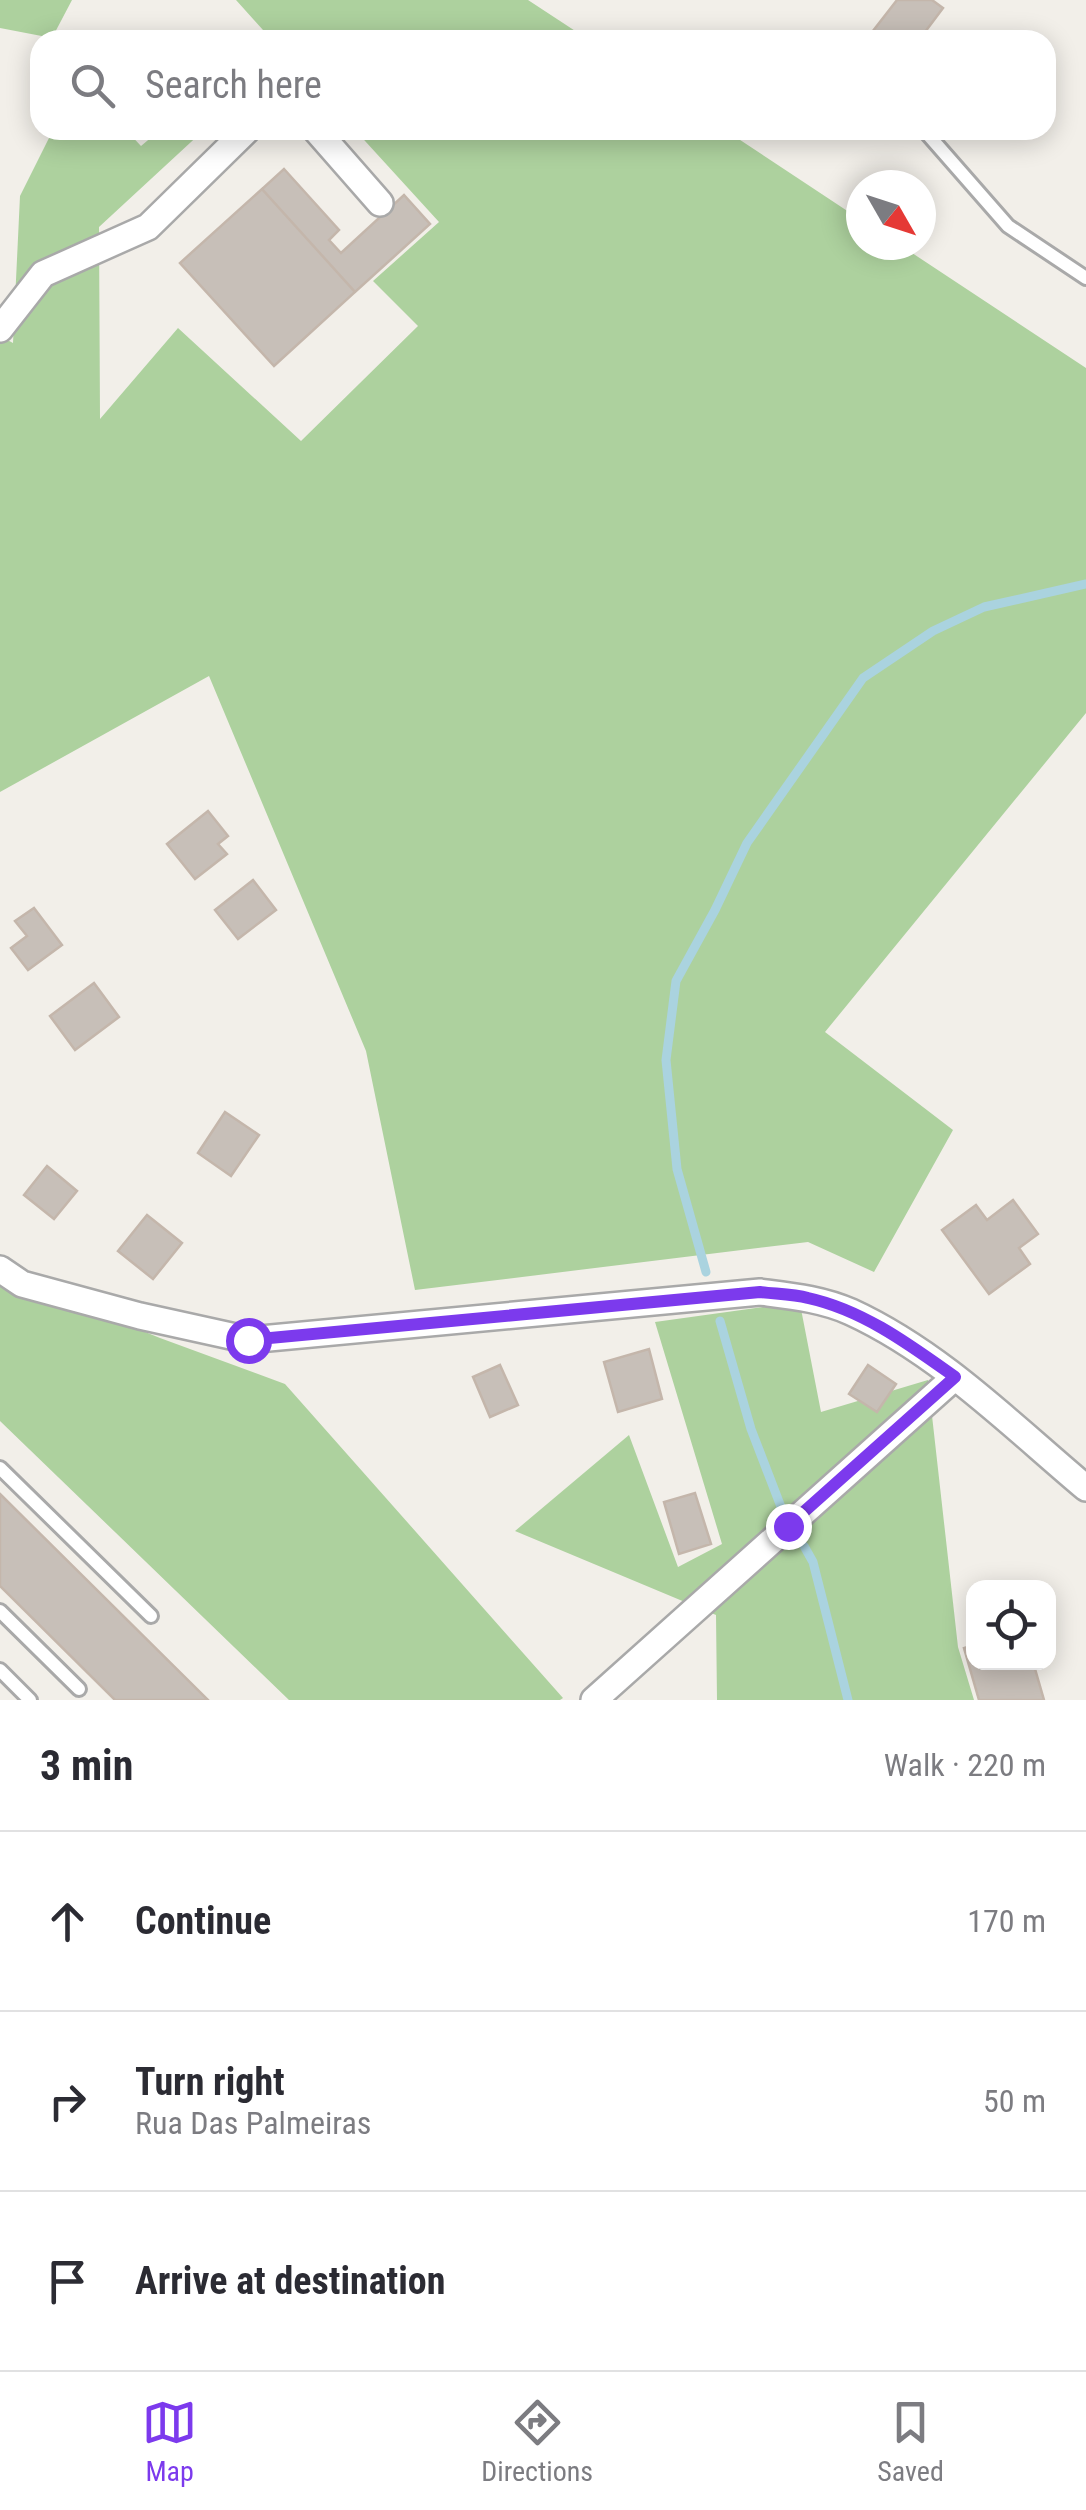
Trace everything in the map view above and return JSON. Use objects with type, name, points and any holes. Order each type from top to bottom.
[{"type":"street","points":[[0,329],[43,274],[148,227],[237,140]]},
{"type":"street","points":[[325,140],[380,203]]},
{"type":"street","points":[[0,1269],[22,1284],[248,1340],[760,1292],[807,1297],[849,1311],[904,1341],[955,1377],[1086,1488]]},
{"type":"street","points":[[594,1700],[955,1377]]},
{"type":"lane","points":[[933,140],[1008,226],[1086,278]]},
{"type":"lane","points":[[0,1468],[151,1616]]},
{"type":"lane","points":[[0,1611],[79,1690]]},
{"type":"lane","points":[[0,1670],[30,1700]]},
{"type":"green space","points":[[0,0],[72,0],[56,30],[30,30],[30,34],[0,28]]},
{"type":"green space","points":[[236,0],[528,0],[574,30],[263,30]]},
{"type":"green space","points":[[48,140],[135,140],[141,146],[148,140],[193,140],[99,227],[100,419],[178,328],[301,441],[418,326],[373,281],[439,222],[364,140],[740,140],[846,210],[846,260],[923,260],[1086,368],[1086,713],[825,1032],[953,1130],[874,1272],[808,1242],[415,1290],[366,1051],[209,676],[0,792],[0,336],[13,343],[20,196]]},
{"type":"green space","points":[[0,1273],[285,1384],[563,1698],[289,1700],[0,1421]]},
{"type":"green space","points":[[763,1307],[801,1309],[821,1412],[928,1380],[958,1647],[974,1700],[717,1700],[716,1615],[515,1531],[629,1435],[678,1567],[722,1544],[655,1322]]},
{"type":"building","points":[[897,0],[932,0],[943,8],[926,30],[874,30]]},
{"type":"building","points":[[284,169],[339,230],[329,240],[341,253],[404,195],[430,224],[355,292],[262,189]]},
{"type":"building","points":[[262,189],[355,292],[274,366],[180,263]]},
{"type":"building","points":[[208,811],[228,836],[218,844],[227,854],[195,879],[167,844]]},
{"type":"building","points":[[253,880],[276,910],[238,939],[215,910]]},
{"type":"building","points":[[34,908],[62,945],[28,970],[11,948],[27,936],[15,921]]},
{"type":"building","points":[[94,983],[119,1017],[75,1050],[50,1016]]},
{"type":"building","points":[[225,1112],[259,1135],[231,1176],[198,1153]]},
{"type":"building","points":[[47,1166],[77,1191],[54,1219],[24,1195]]},
{"type":"building","points":[[1013,1200],[1038,1234],[1019,1248],[1030,1264],[989,1294],[942,1230],[976,1205],[987,1220]]},
{"type":"building","points":[[147,1215],[182,1243],[153,1279],[118,1251]]},
{"type":"building","points":[[649,1349],[662,1399],[618,1412],[604,1362]]},
{"type":"building","points":[[500,1365],[518,1405],[490,1417],[473,1377]]},
{"type":"building","points":[[868,1365],[896,1384],[877,1412],[849,1394]]},
{"type":"building","points":[[695,1493],[711,1544],[679,1554],[664,1502]]},
{"type":"building","points":[[0,1494],[208,1700],[115,1700],[0,1586]]},
{"type":"building","points":[[970,1670],[1035,1670],[1044,1700],[979,1700]]},
{"type":"waterway","points":[[706,1272],[677,1169],[666,1060],[676,981],[747,843],[863,678],[933,631],[984,607],[1086,584]]},
{"type":"waterway","points":[[720,1321],[751,1429],[783,1512]]},
{"type":"waterway","points":[[804,1546],[813,1562],[848,1700]]},
{"type":"route","points":[[248,1340],[760,1292],[807,1297],[849,1311],[904,1341],[955,1377],[788,1526]]}]
